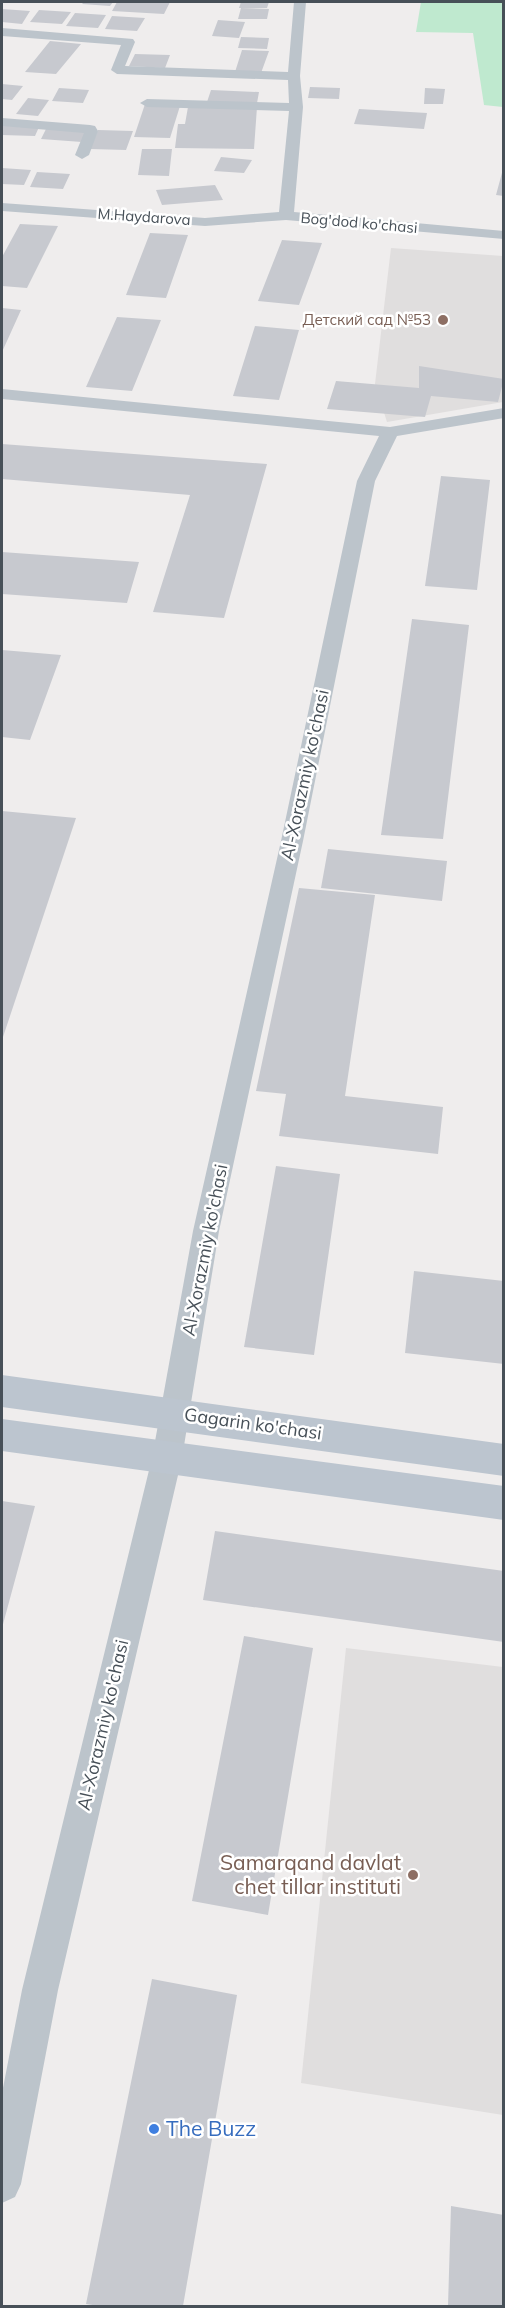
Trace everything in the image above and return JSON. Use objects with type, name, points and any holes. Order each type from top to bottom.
[{"type":"main road","name":"Gagarin ko'chasi","points":[[2,1391],[504,1460]]},
{"type":"main road","points":[[2,1435],[504,1503]]},
{"type":"street","name":"Bog'dod ko'chasi","points":[[300,2],[294,76],[296,107],[286,216],[504,235]]},
{"type":"street","points":[[2,32],[129,42],[117,70],[294,76]]},
{"type":"street","points":[[147,103],[296,107]]},
{"type":"street","points":[[2,122],[90,129],[92,131],[82,155]]},
{"type":"street","name":"M.Haydarova","points":[[2,207],[205,222],[286,216]]},
{"type":"street","points":[[2,394],[390,432],[504,412]]},
{"type":"street","name":"Al-Xorazmiy ko'chasi","points":[[2,2184],[40,1990],[167,1458],[206,1231],[292,841],[366,482],[390,432]]},
{"type":"shaded area","name":"Детский сад №53","points":[[391,248],[503,256],[503,402],[387,422],[375,384]]},
{"type":"shaded area","name":"Samarqand davlat chet tillar instituti","points":[[346,1648],[503,1667],[503,2115],[301,2083]]},
{"type":"green space","points":[[421,2],[503,2],[503,107],[484,105],[473,33],[416,32]]},
{"type":"building","points":[[84,2],[113,2],[110,6],[82,4]]},
{"type":"building","points":[[117,2],[170,2],[164,14],[112,11]]},
{"type":"building","points":[[241,2],[269,2],[267,8],[239,8]]},
{"type":"building","points":[[241,8],[269,9],[267,19],[238,19]]},
{"type":"building","points":[[2,9],[30,11],[22,24],[2,22]]},
{"type":"building","points":[[39,10],[71,12],[62,24],[30,22]]},
{"type":"building","points":[[75,13],[106,15],[98,28],[66,26]]},
{"type":"building","points":[[112,16],[145,18],[137,31],[105,29]]},
{"type":"building","points":[[218,20],[245,22],[239,38],[212,36]]},
{"type":"building","points":[[241,37],[269,38],[267,49],[238,48]]},
{"type":"building","points":[[50,41],[81,44],[56,74],[25,72]]},
{"type":"building","points":[[242,50],[269,51],[261,73],[235,72]]},
{"type":"building","points":[[135,54],[170,55],[165,68],[129,66]]},
{"type":"building","points":[[2,84],[23,86],[12,100],[2,99]]},
{"type":"building","points":[[310,87],[340,88],[339,99],[308,98]]},
{"type":"building","points":[[59,88],[89,90],[83,103],[52,101]]},
{"type":"building","points":[[425,88],[445,89],[443,104],[424,104]]},
{"type":"building","points":[[211,90],[259,92],[257,103],[207,102]]},
{"type":"building","points":[[28,98],[49,100],[38,116],[16,114]]},
{"type":"building","points":[[145,104],[180,106],[170,138],[134,137]]},
{"type":"building","points":[[188,107],[257,107],[254,149],[175,148],[178,124],[185,124]]},
{"type":"building","points":[[359,109],[427,113],[424,129],[354,124]]},
{"type":"building","points":[[2,125],[39,127],[35,136],[2,135]]},
{"type":"building","points":[[46,129],[87,132],[82,142],[41,139]]},
{"type":"building","points":[[98,130],[133,131],[126,150],[90,149]]},
{"type":"building","points":[[142,149],[172,149],[169,176],[138,175]]},
{"type":"building","points":[[221,157],[252,160],[244,173],[214,171]]},
{"type":"building","points":[[2,168],[31,170],[24,185],[2,184]]},
{"type":"building","points":[[503,169],[504,196],[496,195]]},
{"type":"building","points":[[37,172],[70,174],[63,189],[30,187]]},
{"type":"building","points":[[215,185],[223,200],[162,205],[156,190]]},
{"type":"building","points":[[20,224],[58,226],[27,288],[2,286],[2,257]]},
{"type":"building","points":[[150,233],[188,235],[166,298],[126,295]]},
{"type":"building","points":[[282,240],[322,243],[299,305],[258,301]]},
{"type":"building","points":[[2,308],[21,310],[2,352]]},
{"type":"building","points":[[117,317],[161,320],[132,391],[86,387]]},
{"type":"building","points":[[255,326],[299,330],[279,400],[233,396]]},
{"type":"building","points":[[419,366],[504,379],[498,402],[431,396],[425,417],[327,409],[336,381],[419,388]]},
{"type":"building","points":[[2,444],[267,464],[224,618],[153,612],[190,495],[2,479]]},
{"type":"building","points":[[441,476],[490,480],[477,590],[425,586]]},
{"type":"building","points":[[2,552],[139,562],[127,603],[2,594]]},
{"type":"building","points":[[412,619],[469,625],[443,839],[381,835]]},
{"type":"building","points":[[2,650],[61,655],[30,740],[2,737]]},
{"type":"building","points":[[2,811],[76,818],[2,1040]]},
{"type":"building","points":[[328,849],[447,861],[442,901],[321,888]]},
{"type":"building","points":[[299,888],[375,895],[345,1096],[443,1107],[438,1154],[279,1136],[286,1094],[256,1091]]},
{"type":"building","points":[[276,1166],[340,1174],[314,1355],[244,1347]]},
{"type":"building","points":[[414,1271],[504,1281],[504,1364],[405,1353]]},
{"type":"building","points":[[2,1501],[35,1506],[2,1628]]},
{"type":"building","points":[[215,1531],[504,1571],[504,1642],[203,1600]]},
{"type":"building","points":[[244,1636],[313,1648],[268,1915],[192,1901]]},
{"type":"building","points":[[152,1979],[237,1995],[183,2306],[86,2304]]},
{"type":"building","points":[[451,2206],[504,2215],[504,2306],[448,2306]]},
{"type":"place","name":"Детский сад №53","points":[[443,320]]},
{"type":"place","name":"Samarqand davlat chet tillar instituti","points":[[413,1875]]},
{"type":"place","name":"The Buzz","points":[[154,2129]]}]
